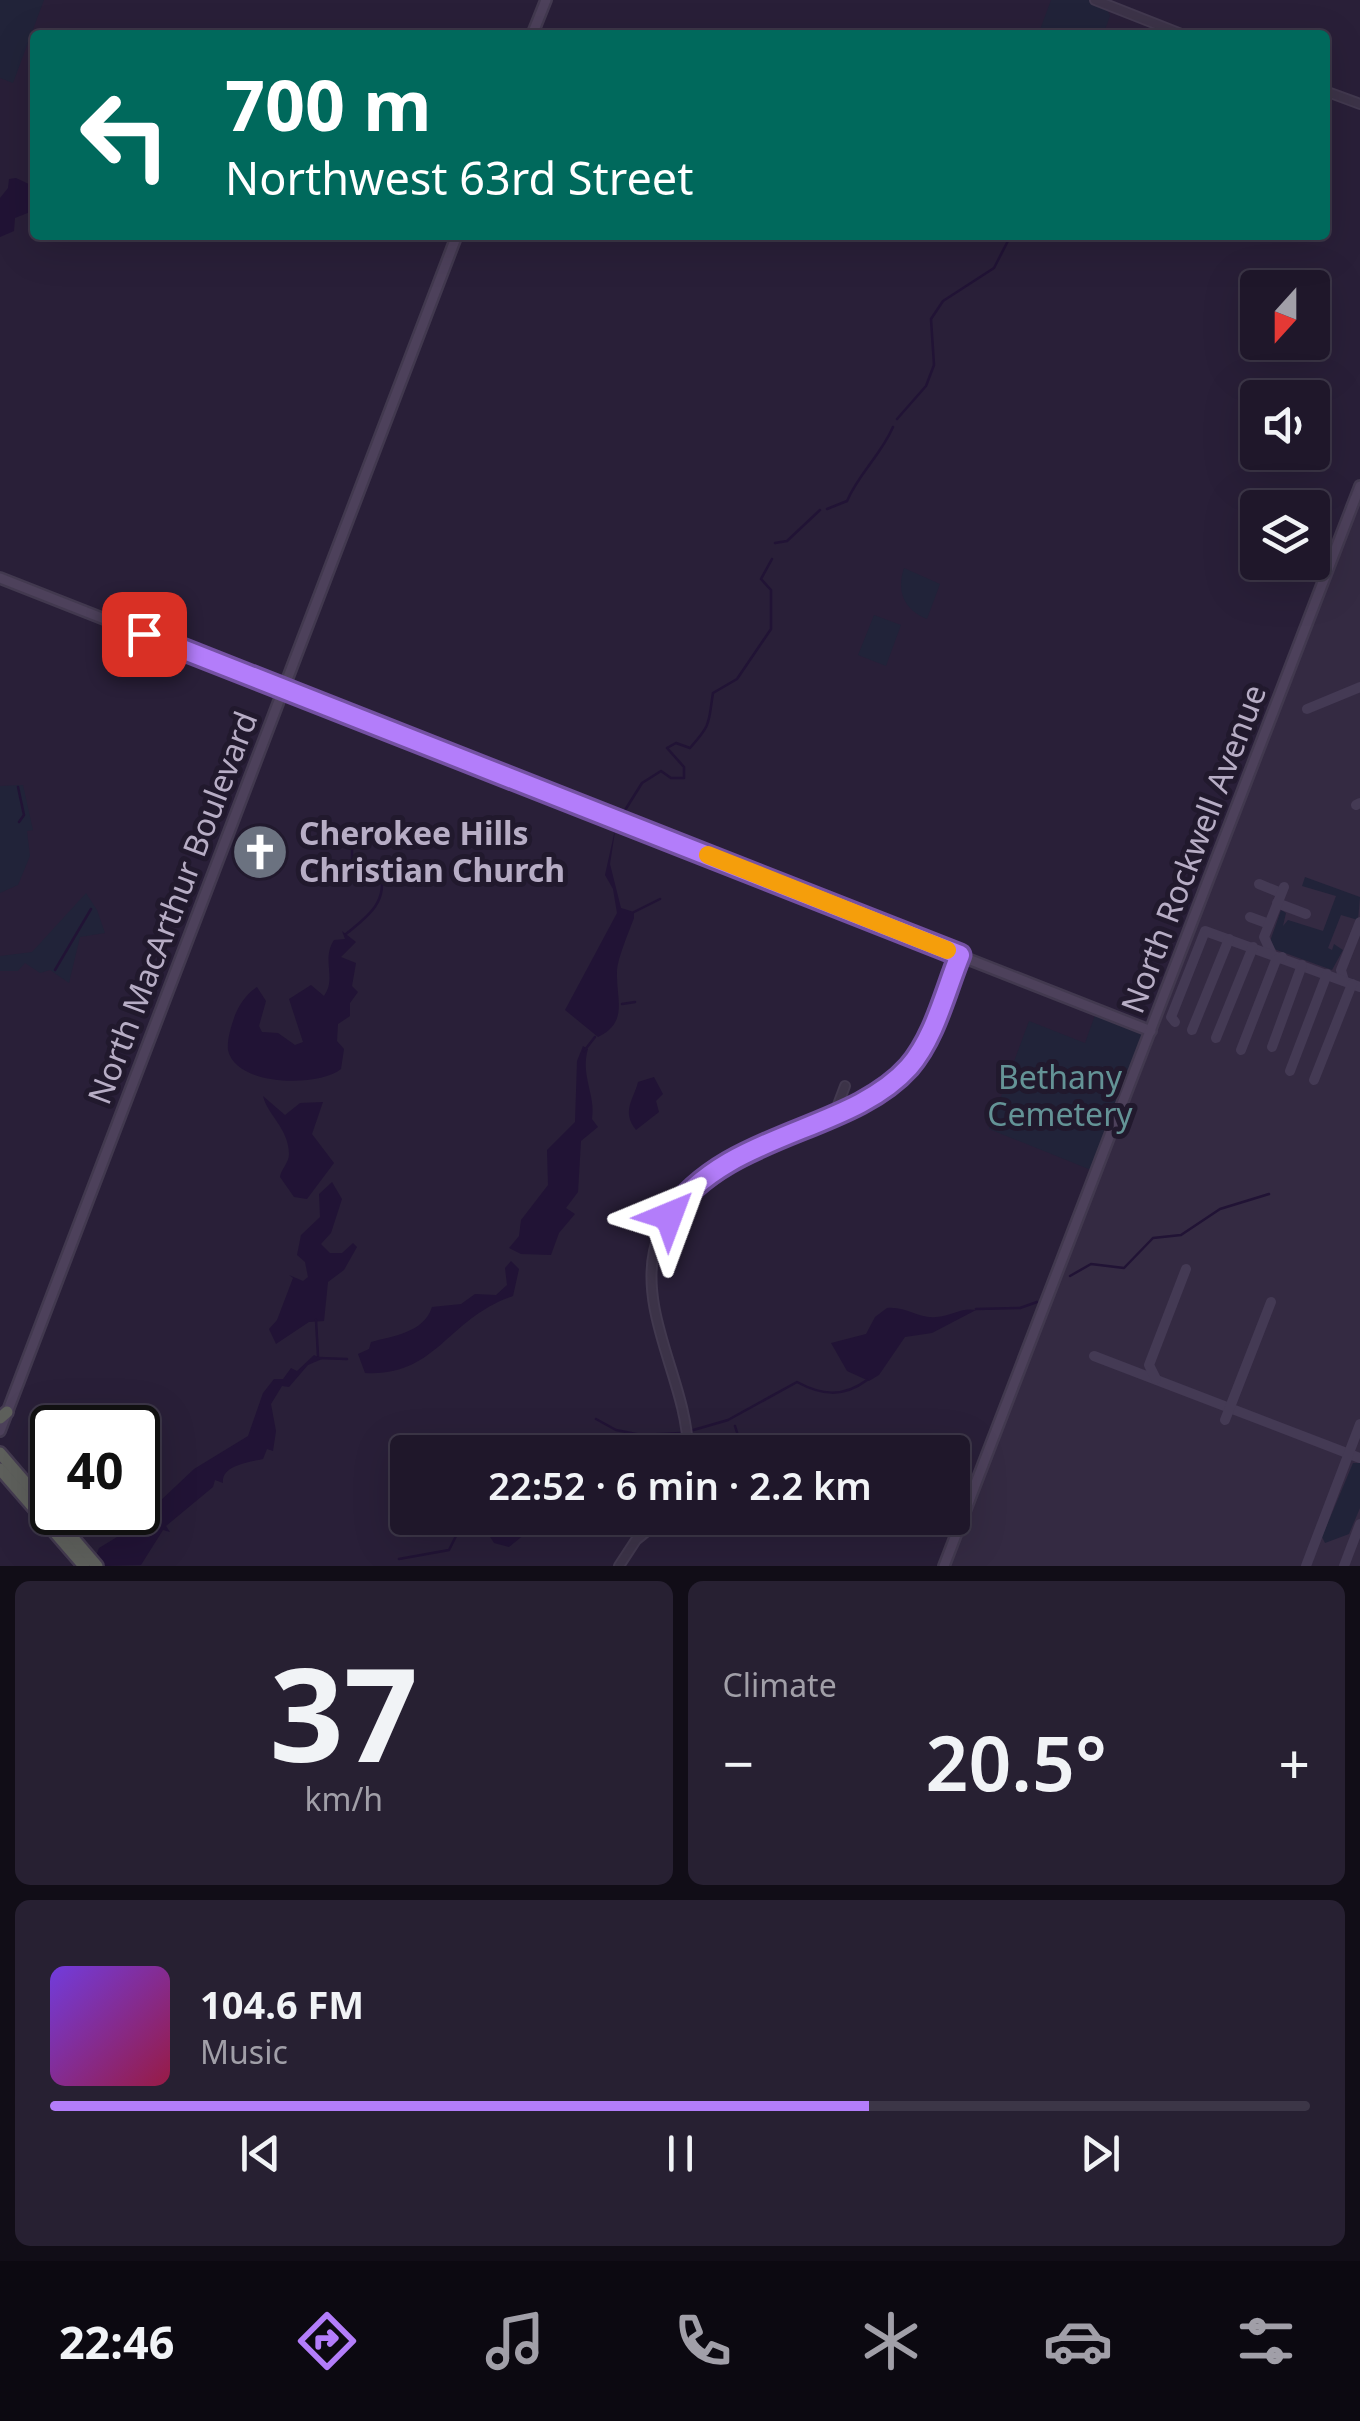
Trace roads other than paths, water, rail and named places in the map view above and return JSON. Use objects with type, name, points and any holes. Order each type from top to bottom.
[{"type":"highway","points":[[0,1453],[30,1492]]},
{"type":"highway","points":[[3,1474],[30,1500]]},
{"type":"highway","points":[[62,1535],[84,1566]]},
{"type":"highway","points":[[65,1535],[97,1566]]},
{"type":"main road","points":[[534,30],[546,0]]},
{"type":"main road","name":"North MacArthur Boulevard","points":[[0,1431],[454,240]]},
{"type":"main road","name":"North Rockwell Avenue","points":[[944,1566],[1360,486]]},
{"type":"main road","points":[[0,578],[1151,1031]]},
{"type":"street","points":[[1095,0],[1171,30]]},
{"type":"street","points":[[1330,92],[1360,104]]},
{"type":"street","points":[[684,1435],[652,1285],[654,1252],[661,1230],[680,1200],[716,1171],[882,1089],[914,1060],[930,1034],[960,955]]},
{"type":"street","points":[[835,1112],[845,1086]]},
{"type":"street","points":[[619,1566],[642,1535]]},
{"type":"waterway","points":[[897,419],[926,386],[934,365],[931,319],[943,301],[994,268],[1008,240]]},
{"type":"waterway","points":[[827,509],[847,501],[893,427]]},
{"type":"waterway","points":[[775,543],[787,541],[820,510]]},
{"type":"waterway","points":[[622,815],[642,783],[661,771],[671,778],[684,778],[684,767],[667,748],[676,743],[690,748],[708,723],[713,693],[737,679],[771,629],[771,590],[761,579],[772,559]]},
{"type":"waterway","points":[[18,787],[24,815],[19,822]]},
{"type":"waterway","points":[[346,934],[374,908],[382,883],[380,872],[352,861],[352,842]]},
{"type":"waterway","points":[[634,912],[660,899]]},
{"type":"waterway","points":[[55,970],[91,909]]},
{"type":"waterway","points":[[622,1004],[635,1002]]},
{"type":"waterway","points":[[584,1051],[595,1037]]},
{"type":"waterway","points":[[1070,1276],[1091,1264],[1124,1268],[1153,1238],[1181,1235],[1220,1209],[1269,1194]]},
{"type":"waterway","points":[[976,1309],[1020,1308],[1037,1302]]},
{"type":"waterway","points":[[316,1320],[318,1356]]},
{"type":"waterway","points":[[318,1358],[347,1359]]},
{"type":"waterway","points":[[690,1431],[728,1420],[797,1382],[832,1393],[849,1390],[867,1380]]},
{"type":"waterway","points":[[596,1419],[616,1430],[641,1435],[681,1433]]},
{"type":"waterway","points":[[735,1426],[738,1435]]},
{"type":"waterway","points":[[399,1559],[449,1550],[456,1535]]},
{"type":"place","name":"Cherokee Hills Christian Church","points":[[260,852]]},
{"type":"park label","name":"Bethany Cemetery","points":[[1060,1096]]}]
